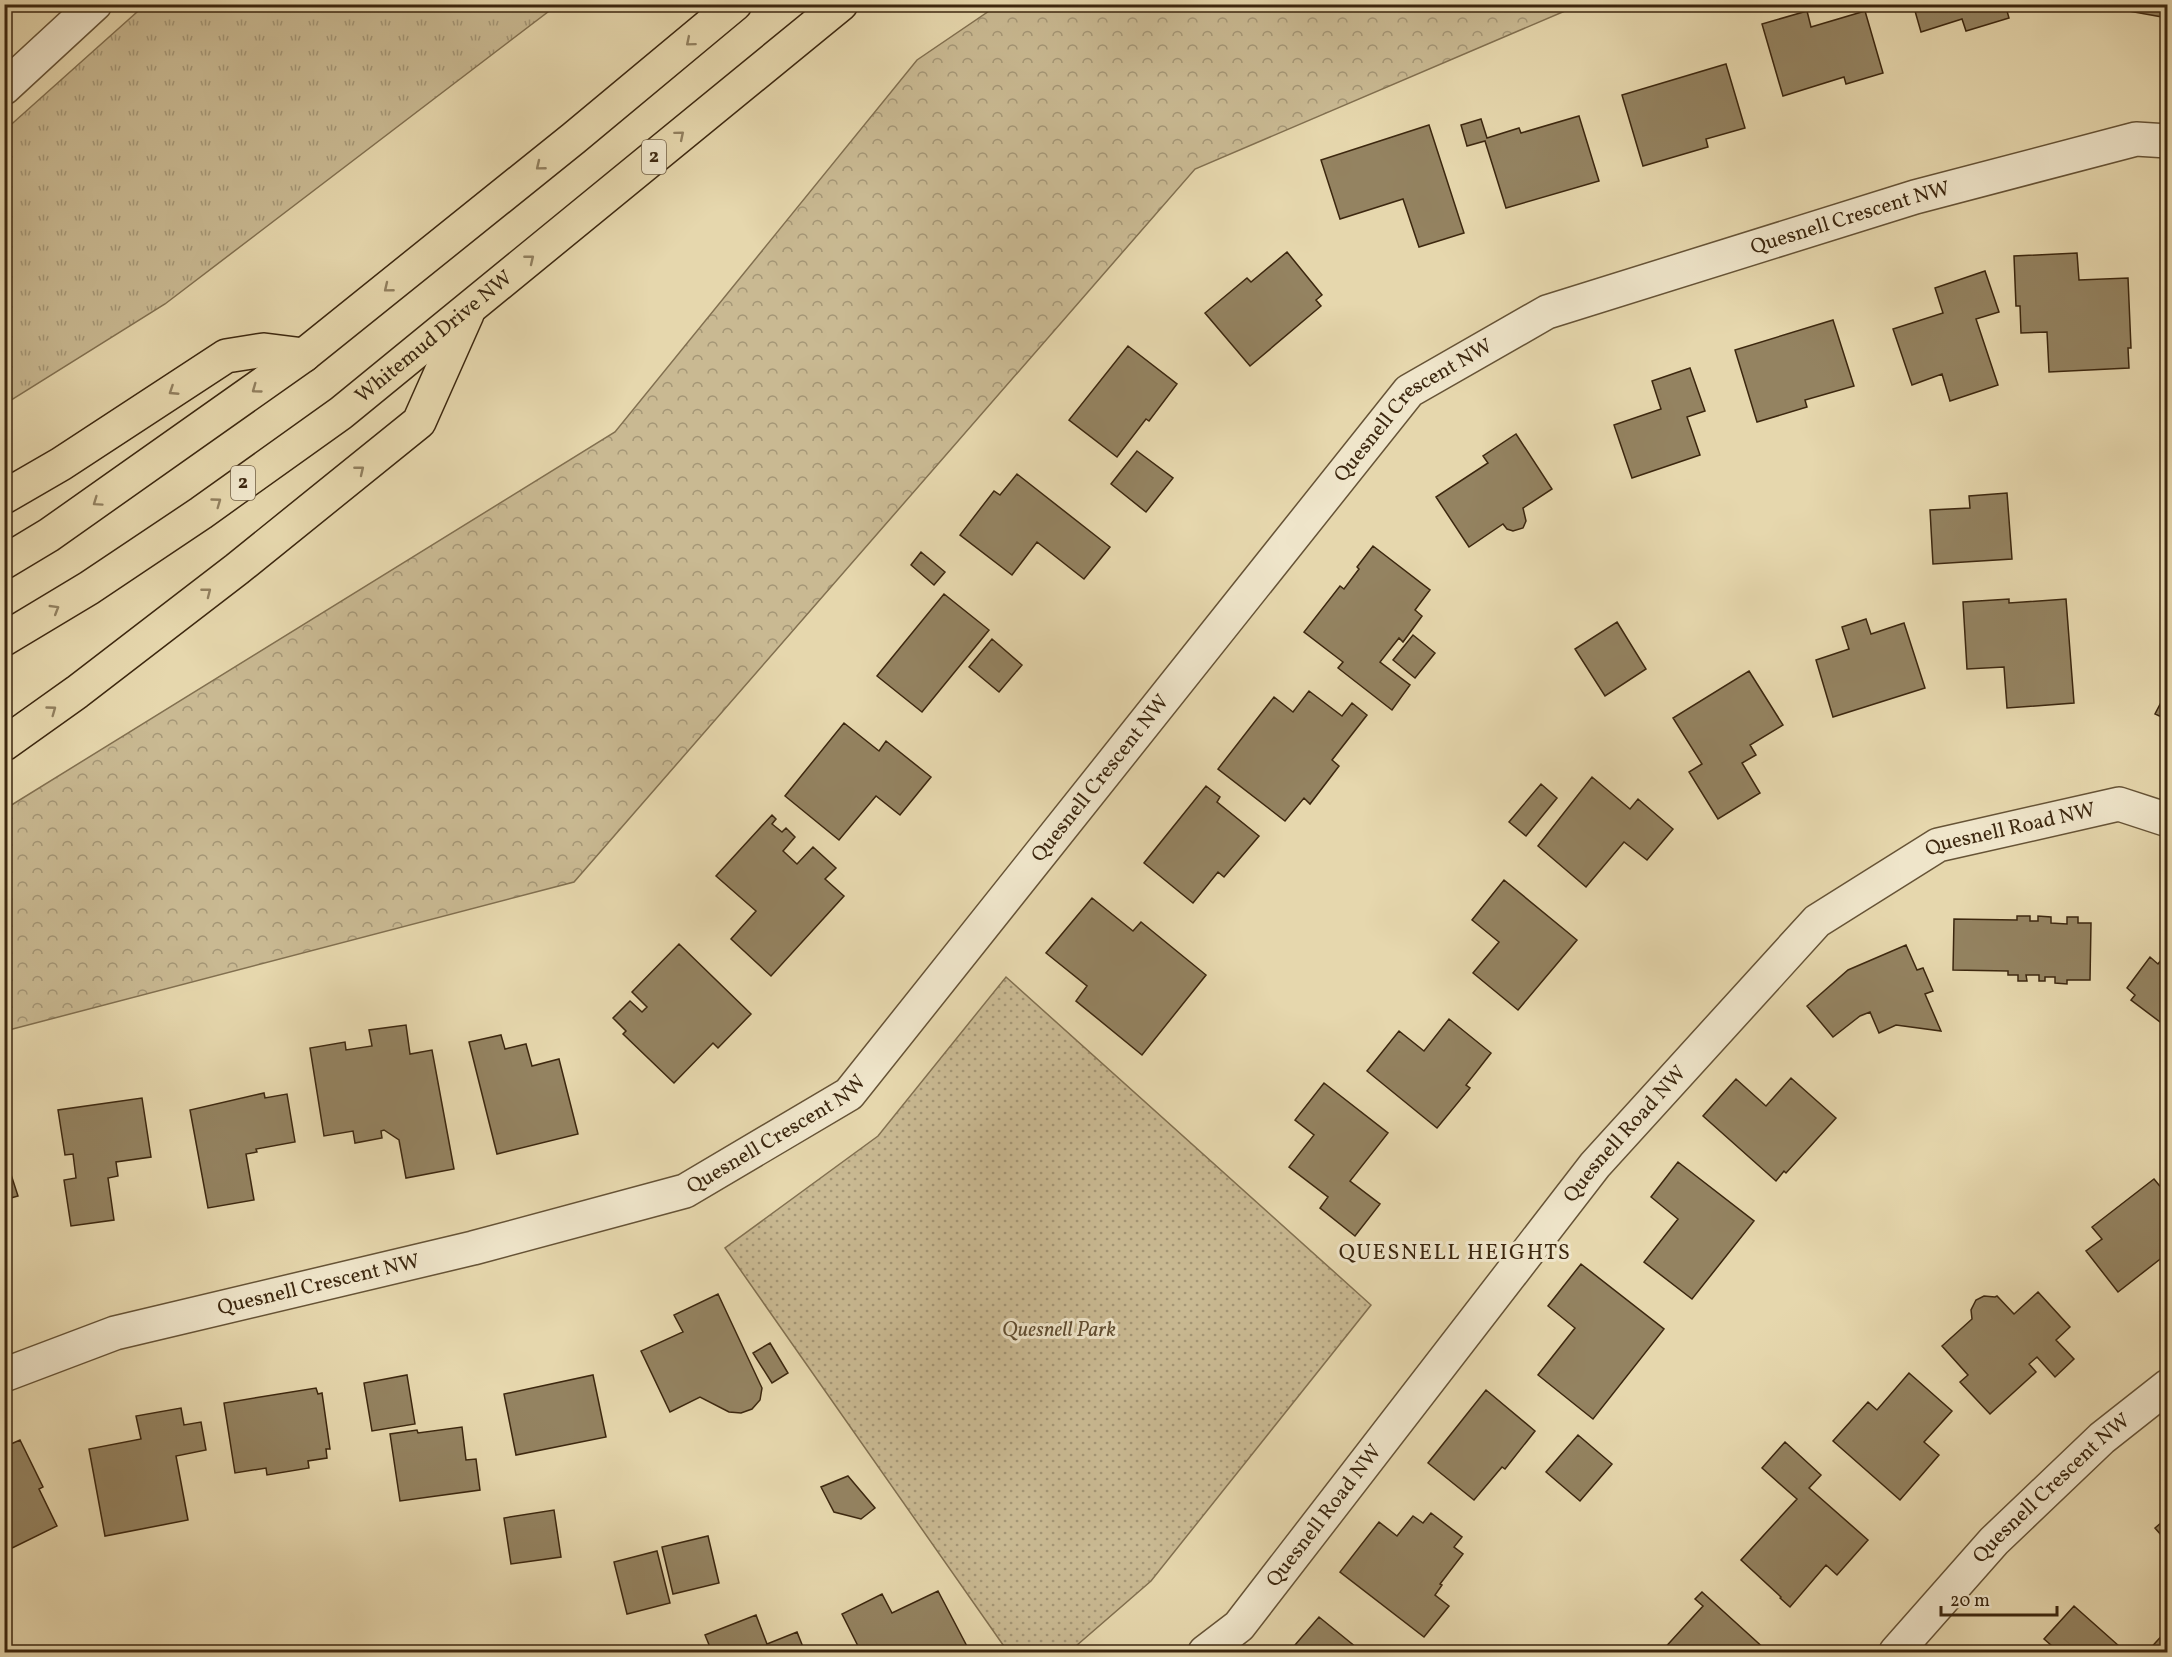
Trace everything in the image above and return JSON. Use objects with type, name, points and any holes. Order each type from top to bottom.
[{"type":"highway","points":[[4,562],[68,522],[304,355],[574,138],[735,4]]},
{"type":"highway","name":"Whitemud Drive NW","points":[[4,639],[89,588],[201,513],[341,413],[841,4]]},
{"type":"highway","points":[[4,744],[77,692],[237,569],[419,422],[468,310]]},
{"type":"highway","points":[[4,496],[62,464],[226,356],[264,350],[304,355]]},
{"type":"street","points":[[4,88],[95,4]]},
{"type":"street","name":"Quesnell Crescent NW","points":[[4,1375],[115,1333],[473,1248],[685,1191],[849,1094],[1409,391],[1547,312],[1915,197],[2136,139],[2168,141]]},
{"type":"street","name":"Quesnell Road NW","points":[[1205,1653],[1239,1626],[1595,1165],[1816,921],[1938,845],[2120,804],[2168,820]]},
{"type":"street","name":"Quesnell Crescent NW","points":[[1896,1653],[1994,1541],[2102,1438],[2168,1386]]},
{"type":"green space","points":[[146,4],[557,5],[165,304],[5,404],[5,130]]},
{"type":"green space","points":[[998,5],[1579,5],[1195,169],[574,882],[5,1031],[5,809],[615,432],[917,60]]},
{"type":"green space","name":"Quesnell Park","points":[[1006,977],[1371,1305],[1151,1581],[1069,1652],[1008,1652],[725,1248],[878,1136]]},
{"type":"building","points":[[1913,4],[2005,4],[2009,18],[1966,31],[1962,19],[1921,32]]},
{"type":"building","points":[[2129,4],[2168,4],[2168,18],[2128,11]]},
{"type":"building","points":[[1807,11],[1811,27],[1865,11],[1883,73],[1846,84],[1844,77],[1783,96],[1762,24]]},
{"type":"building","points":[[1726,64],[1745,128],[1706,139],[1708,147],[1643,166],[1622,95]]},
{"type":"building","points":[[1579,116],[1599,181],[1506,208],[1485,141],[1467,146],[1461,125],[1481,119],[1487,138],[1519,128],[1521,133]]},
{"type":"building","points":[[1429,125],[1464,233],[1419,247],[1403,199],[1340,219],[1321,160]]},
{"type":"building","points":[[1287,252],[1322,295],[1316,300],[1321,306],[1250,366],[1205,313],[1247,278],[1251,282]]},
{"type":"building","points":[[2077,253],[2079,280],[2128,278],[2131,348],[2128,348],[2129,368],[2049,372],[2047,332],[2021,333],[2020,306],[2016,306],[2014,256]]},
{"type":"building","points":[[1985,271],[1999,312],[1976,319],[1998,385],[1950,401],[1942,374],[1912,385],[1893,329],[1943,313],[1935,288]]},
{"type":"building","points":[[1833,320],[1854,386],[1805,400],[1807,407],[1757,422],[1735,350]]},
{"type":"building","points":[[1128,346],[1177,384],[1149,421],[1146,419],[1117,457],[1069,420]]},
{"type":"building","points":[[1690,368],[1705,411],[1687,417],[1700,455],[1632,478],[1614,425],[1661,409],[1652,381]]},
{"type":"building","points":[[1516,434],[1552,489],[1523,508],[1526,521],[1523,528],[1513,531],[1507,529],[1503,524],[1469,547],[1436,497],[1488,463],[1483,456]]},
{"type":"building","points":[[1137,451],[1173,478],[1146,512],[1111,484]]},
{"type":"building","points":[[1017,474],[1110,547],[1084,579],[1037,542],[1012,575],[960,535],[994,491],[1000,495]]},
{"type":"building","points":[[2007,493],[2012,559],[1933,564],[1930,510],[1970,508],[1969,496]]},
{"type":"building","points":[[1373,546],[1430,590],[1415,610],[1422,616],[1403,642],[1399,638],[1380,662],[1410,685],[1392,710],[1338,668],[1343,662],[1304,632],[1340,586],[1344,589]]},
{"type":"building","points":[[921,552],[945,572],[934,585],[911,565]]},
{"type":"building","points":[[944,594],[989,630],[922,712],[877,676]]},
{"type":"building","points":[[2009,599],[2009,603],[2066,599],[2074,703],[2007,708],[2004,667],[1967,669],[1963,602]]},
{"type":"building","points":[[1866,619],[1871,634],[1904,623],[1925,688],[1833,717],[1816,660],[1849,649],[1842,627]]},
{"type":"building","points":[[1617,622],[1646,669],[1605,696],[1575,649]]},
{"type":"building","points":[[1413,635],[1435,653],[1415,678],[1393,660]]},
{"type":"building","points":[[992,639],[1022,665],[999,692],[969,667]]},
{"type":"building","points":[[1749,671],[1783,725],[1750,745],[1756,755],[1742,763],[1760,793],[1718,819],[1689,772],[1702,764],[1673,718]]},
{"type":"building","points":[[2168,689],[2168,720],[2155,714]]},
{"type":"building","points":[[1309,691],[1342,716],[1352,703],[1367,715],[1332,760],[1339,766],[1310,804],[1304,798],[1285,821],[1218,769],[1274,697],[1293,712]]},
{"type":"building","points":[[844,723],[879,751],[886,741],[931,777],[900,815],[876,796],[839,840],[785,796]]},
{"type":"building","points":[[1592,777],[1630,809],[1638,799],[1673,829],[1647,860],[1624,842],[1586,887],[1538,846]]},
{"type":"building","points":[[1541,784],[1557,798],[1526,836],[1509,822]]},
{"type":"building","points":[[1206,786],[1220,797],[1217,802],[1259,836],[1224,877],[1218,872],[1193,903],[1144,863]]},
{"type":"building","points":[[772,815],[776,819],[772,824],[782,832],[786,828],[795,837],[783,851],[797,864],[813,847],[836,868],[825,879],[844,896],[771,976],[731,939],[756,911],[716,876]]},
{"type":"building","points":[[1504,880],[1577,940],[1518,1010],[1473,973],[1499,942],[1472,920]]},
{"type":"building","points":[[1092,898],[1133,931],[1141,922],[1206,975],[1142,1055],[1076,1001],[1087,986],[1046,953]]},
{"type":"building","points":[[2017,916],[2030,916],[2030,921],[2038,921],[2038,916],[2051,917],[2051,923],[2067,924],[2067,917],[2078,917],[2078,923],[2091,923],[2090,980],[2067,980],[2067,984],[2055,983],[2055,977],[2045,977],[2045,981],[2039,981],[2039,975],[2026,975],[2027,981],[2018,981],[2018,975],[2008,975],[2008,971],[1953,970],[1954,919],[2017,920]]},
{"type":"building","points":[[679,944],[751,1014],[718,1048],[713,1043],[674,1083],[623,1034],[626,1031],[613,1018],[630,1001],[642,1012],[647,1007],[632,992]]},
{"type":"building","points":[[1906,945],[1917,970],[1923,968],[1933,991],[1925,994],[1941,1031],[1896,1025],[1879,1033],[1870,1012],[1860,1016],[1833,1037],[1807,1006],[1848,970]]},
{"type":"building","points":[[2168,951],[2168,1028],[2131,1000],[2135,995],[2127,988],[2150,957],[2158,964]]},
{"type":"building","points":[[1449,1019],[1491,1053],[1466,1085],[1470,1088],[1437,1128],[1367,1071],[1399,1031],[1424,1051]]},
{"type":"building","points":[[406,1025],[410,1054],[432,1050],[454,1169],[406,1178],[399,1140],[384,1130],[381,1131],[382,1138],[355,1143],[353,1131],[324,1136],[310,1048],[345,1042],[346,1050],[372,1046],[369,1030]]},
{"type":"building","points":[[501,1035],[505,1049],[526,1044],[532,1066],[559,1059],[578,1134],[497,1154],[469,1042]]},
{"type":"building","points":[[1791,1078],[1836,1118],[1776,1181],[1703,1116],[1736,1079],[1766,1106]]},
{"type":"building","points":[[1324,1083],[1388,1133],[1350,1181],[1380,1204],[1355,1236],[1320,1208],[1328,1197],[1289,1167],[1314,1135],[1295,1120]]},
{"type":"building","points":[[264,1093],[265,1098],[287,1094],[295,1142],[256,1149],[257,1152],[246,1154],[254,1200],[208,1208],[190,1110]]},
{"type":"building","points":[[142,1098],[151,1157],[116,1162],[118,1176],[108,1178],[114,1220],[71,1226],[64,1180],[76,1178],[73,1154],[65,1155],[58,1110]]},
{"type":"building","points":[[4,1153],[18,1196],[4,1200]]},
{"type":"building","points":[[1678,1162],[1754,1221],[1692,1299],[1644,1262],[1678,1219],[1651,1197]]},
{"type":"building","points":[[2154,1179],[2168,1196],[2168,1253],[2118,1292],[2086,1251],[2102,1239],[2092,1227]]},
{"type":"building","points":[[1581,1264],[1664,1329],[1593,1419],[1538,1375],[1575,1328],[1548,1306]]},
{"type":"building","points":[[2038,1292],[2070,1327],[2056,1340],[2074,1359],[2055,1377],[2037,1357],[2029,1364],[2036,1372],[1990,1414],[1960,1382],[1968,1375],[1942,1346],[1972,1319],[1971,1310],[1976,1300],[1984,1296],[1997,1296],[2014,1314]]},
{"type":"building","points":[[718,1294],[762,1388],[760,1400],[752,1409],[741,1413],[729,1412],[700,1397],[670,1412],[641,1351],[683,1332],[674,1315]]},
{"type":"building","points":[[770,1343],[788,1373],[772,1383],[753,1353]]},
{"type":"building","points":[[1909,1373],[1952,1411],[1924,1442],[1939,1455],[1900,1500],[1833,1441],[1868,1402],[1877,1410]]},
{"type":"building","points":[[407,1375],[415,1424],[372,1431],[364,1383]]},
{"type":"building","points":[[593,1375],[606,1437],[516,1455],[504,1394]]},
{"type":"building","points":[[316,1388],[318,1394],[322,1393],[330,1449],[326,1449],[327,1458],[308,1461],[309,1468],[267,1475],[266,1468],[235,1473],[224,1403]]},
{"type":"building","points":[[1486,1390],[1535,1431],[1505,1469],[1502,1467],[1474,1500],[1428,1463]]},
{"type":"building","points":[[181,1408],[184,1425],[201,1422],[206,1450],[176,1456],[188,1520],[105,1536],[89,1449],[141,1439],[136,1416]]},
{"type":"building","points":[[462,1427],[466,1460],[476,1459],[480,1490],[400,1501],[390,1434]]},
{"type":"building","points":[[1578,1435],[1612,1464],[1580,1501],[1546,1472]]},
{"type":"building","points":[[20,1440],[43,1487],[39,1489],[57,1526],[4,1552],[4,1447]]},
{"type":"building","points":[[1785,1442],[1821,1475],[1809,1488],[1868,1540],[1837,1575],[1826,1565],[1790,1607],[1741,1560],[1797,1499],[1762,1468]]},
{"type":"building","points":[[848,1476],[875,1508],[861,1519],[834,1512],[821,1487]]},
{"type":"building","points":[[554,1510],[561,1557],[511,1564],[504,1518]]},
{"type":"building","points":[[1431,1513],[1462,1537],[1454,1547],[1463,1554],[1440,1584],[1442,1585],[1435,1595],[1449,1606],[1424,1637],[1340,1572],[1379,1522],[1397,1536],[1413,1516],[1423,1523]]},
{"type":"building","points":[[2168,1517],[2168,1543],[2155,1528]]},
{"type":"building","points":[[708,1536],[719,1583],[673,1594],[662,1547]]},
{"type":"building","points":[[657,1551],[670,1603],[627,1614],[614,1562]]},
{"type":"building","points":[[938,1591],[970,1652],[861,1652],[842,1614],[882,1594],[892,1613]]},
{"type":"building","points":[[1702,1592],[1767,1651],[1661,1652],[1703,1606],[1695,1599]]},
{"type":"building","points":[[2074,1606],[2119,1646],[2114,1652],[2059,1652],[2044,1639]]},
{"type":"building","points":[[756,1615],[767,1644],[797,1632],[805,1652],[712,1652],[705,1635]]},
{"type":"building","points":[[1319,1617],[1362,1652],[1289,1652]]},
{"type":"building","points":[[2166,1631],[2168,1652],[2147,1652]]},
{"type":"district","name":"QUESNELL HEIGHTS","points":[[1455,1253]]}]
